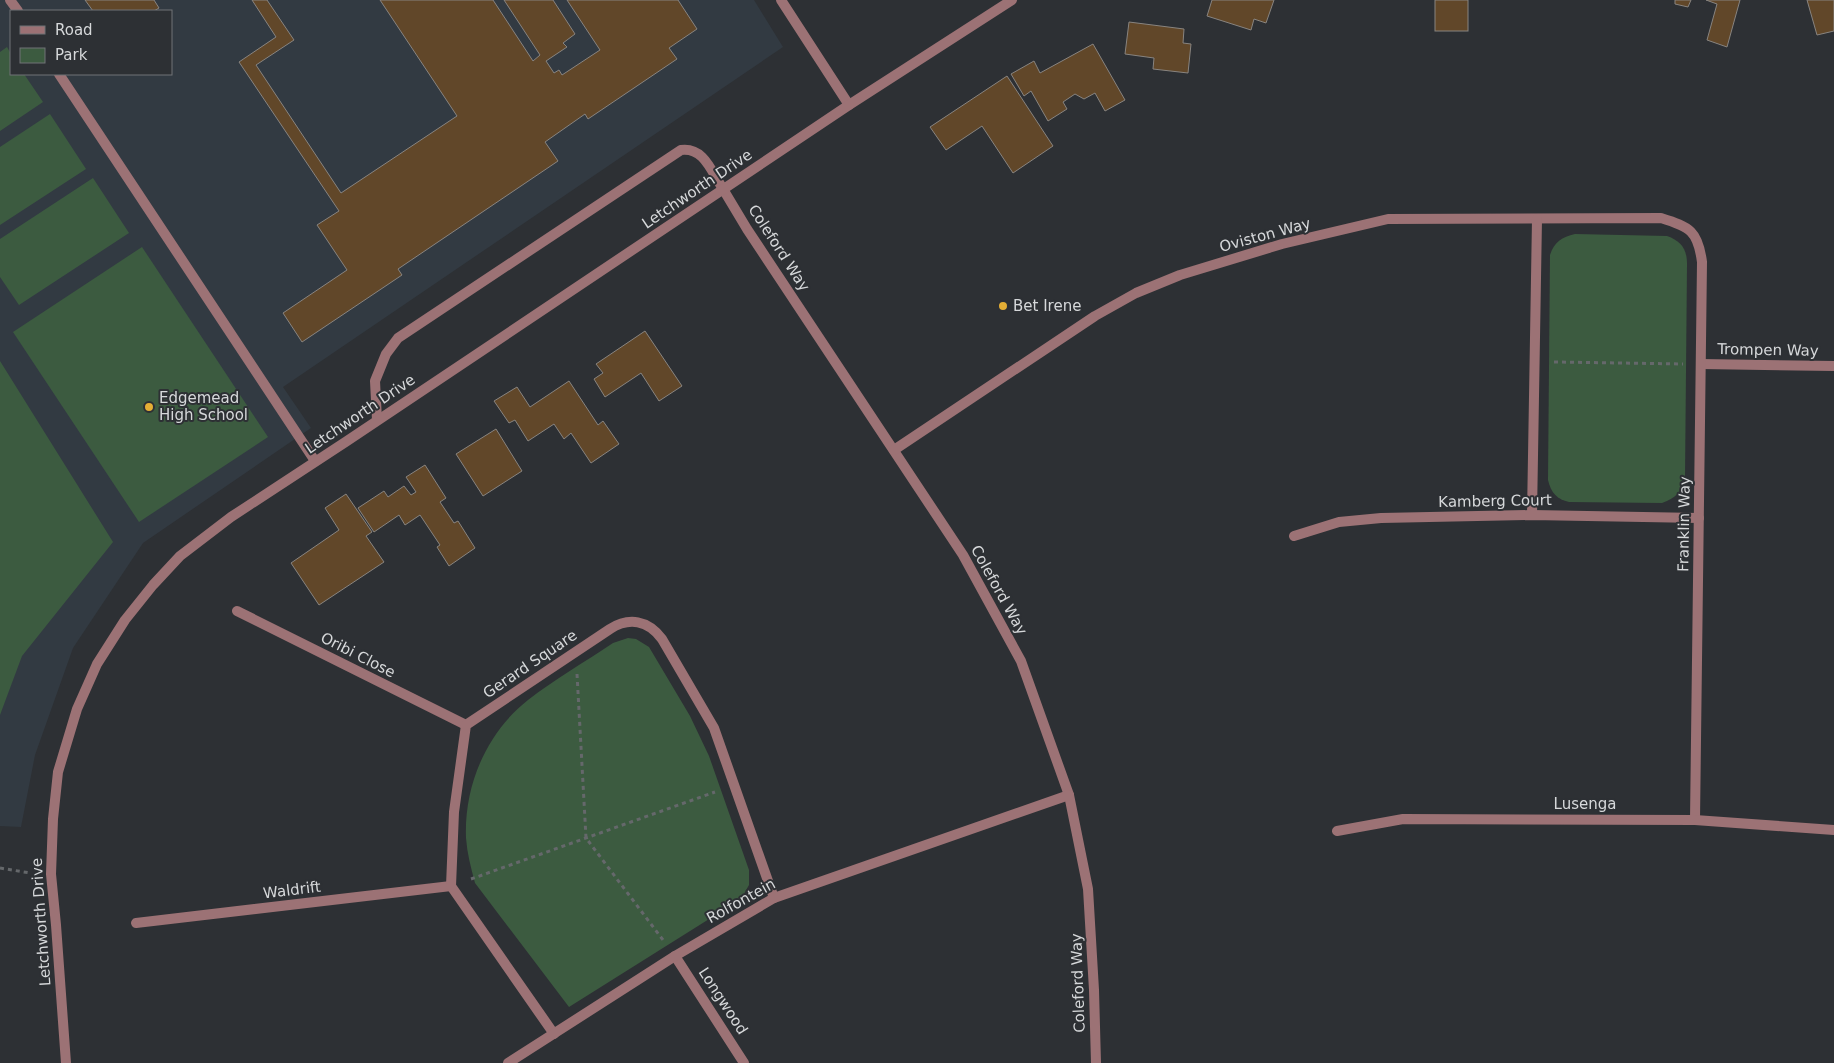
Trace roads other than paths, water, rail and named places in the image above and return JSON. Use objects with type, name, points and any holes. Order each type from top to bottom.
[{"type":"street","points":[[781,0],[849,105]]},
{"type":"street","name":"Letchworth Drive","points":[[66,1063],[51,865],[58,772],[77,709],[97,664],[139,602],[166,571],[180,556],[231,517],[849,105],[1012,0]]},
{"type":"street","points":[[60,75],[315,461]]},
{"type":"street","name":"Coleford Way","points":[[377,420],[375,381],[386,354],[398,338],[680,150],[691,149],[700,154],[963,555],[1021,661],[1069,795],[1088,889],[1096,1063]]},
{"type":"street","name":"Oviston Way","points":[[894,450],[1095,316],[1136,293],[1180,275],[1282,244],[1388,219],[1661,218],[1678,223],[1692,232]]},
{"type":"street","points":[[1532,515],[1537,219]]},
{"type":"street","name":"Franklin Way","points":[[1692,232],[1699,243],[1702,262],[1695,820]]},
{"type":"street","name":"Trompen Way","points":[[1701,364],[1834,366]]},
{"type":"street","name":"Kamberg Court","points":[[1294,536],[1339,522],[1381,518],[1532,515],[1699,518]]},
{"type":"street","name":"Oribi Close","points":[[237,611],[466,726]]},
{"type":"street","name":"Gerard Square","points":[[466,726],[618,624],[628,621],[638,622],[656,631],[714,728],[774,898]]},
{"type":"street","points":[[466,726],[454,812],[451,886],[554,1034]]},
{"type":"street","name":"Rolfontein","points":[[508,1063],[675,956],[774,898],[1069,795]]},
{"type":"street","name":"Lusenga","points":[[1337,831],[1403,819],[1695,820],[1834,830]]},
{"type":"street","name":"Waldrift","points":[[136,923],[451,886]]},
{"type":"street","name":"Longwood","points":[[675,956],[744,1063]]},
{"type":"place","name":"Bet Irene","points":[[1003,306]]},
{"type":"place","name":"Edgemead High School","points":[[149,407]]}]
